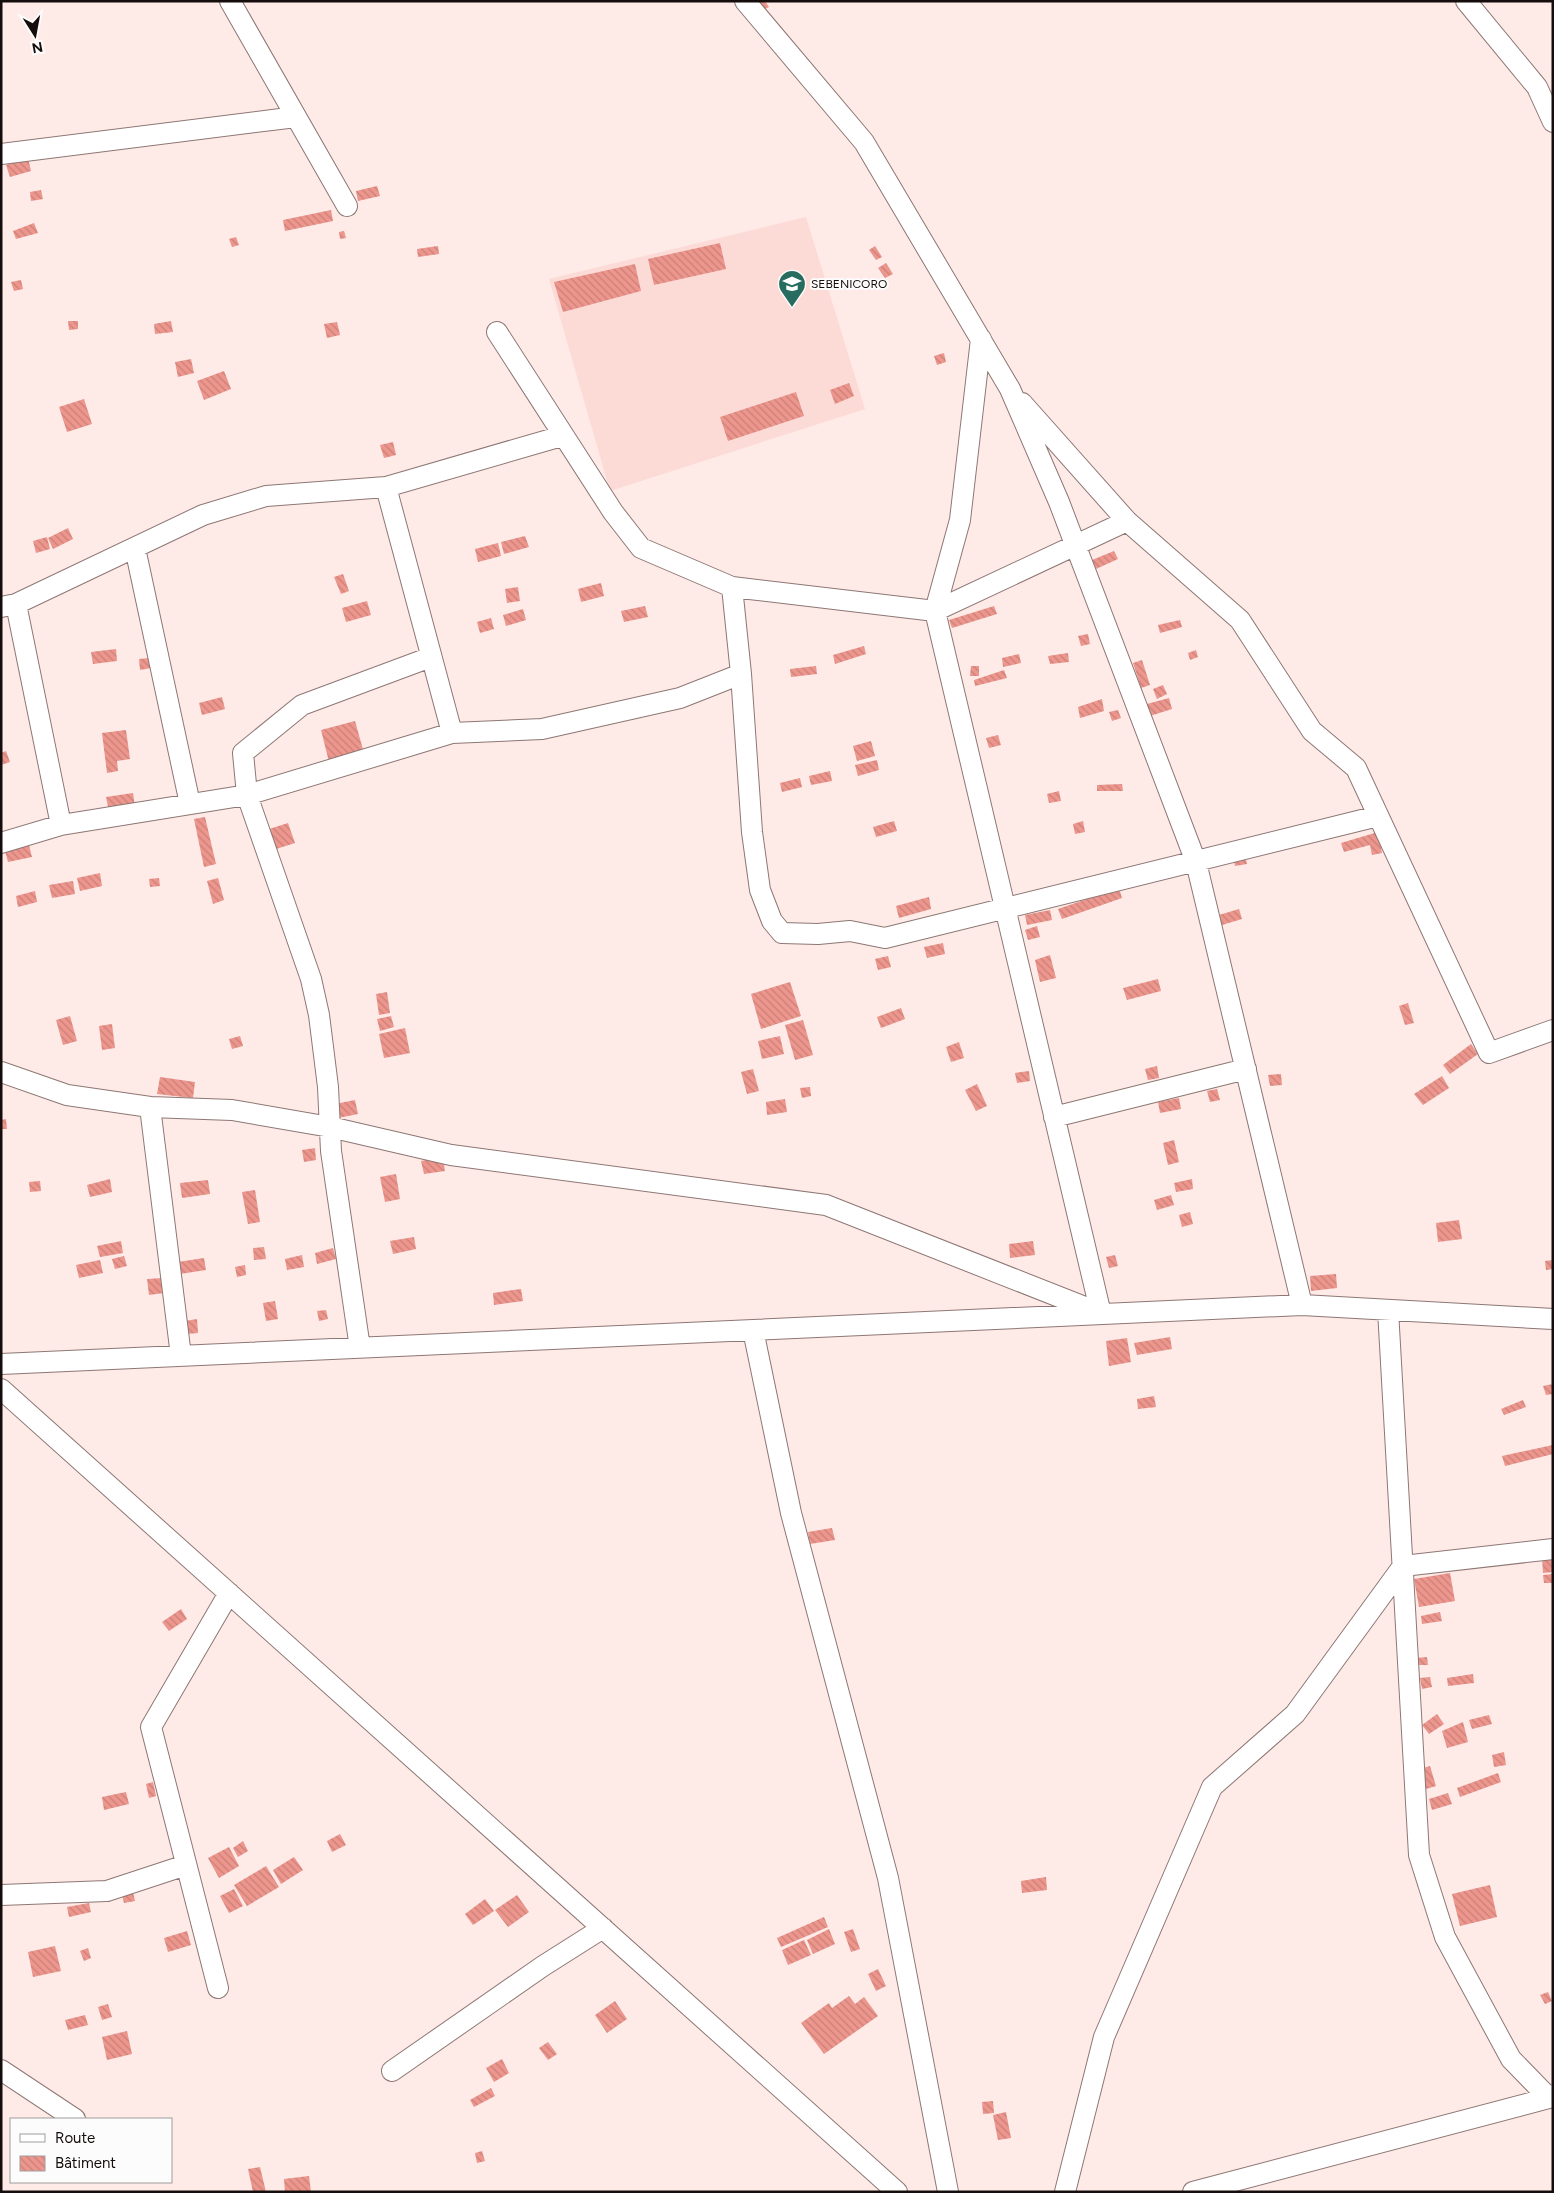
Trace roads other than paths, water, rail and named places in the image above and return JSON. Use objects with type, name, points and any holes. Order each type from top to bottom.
[{"type":"street","points":[[230,1],[347,206]]},
{"type":"street","points":[[745,1],[864,142],[1010,389],[1059,502],[1196,862],[1302,1305]]},
{"type":"street","points":[[1466,1],[1538,86],[1553,122]]},
{"type":"street","points":[[1,154],[296,117]]},
{"type":"street","points":[[497,332],[562,436],[613,512],[641,548],[732,587],[935,612],[1128,521]]},
{"type":"street","points":[[981,339],[960,520],[935,612],[1101,1314]]},
{"type":"street","points":[[1010,389],[1128,521],[1240,620],[1312,730],[1356,768],[1489,1053],[1553,1030]]},
{"type":"street","points":[[61,825],[9,606],[203,515],[266,496],[386,487],[562,436]]},
{"type":"street","points":[[386,487],[452,733]]},
{"type":"street","points":[[135,548],[190,804]]},
{"type":"street","points":[[732,587],[741,674],[752,832],[760,890],[772,921],[782,933],[818,934],[850,931],[885,938],[1378,816]]},
{"type":"street","points":[[360,1348],[331,1151],[324,1052],[311,979],[247,795],[243,753],[302,705],[432,657]]},
{"type":"street","points":[[1,843],[61,825],[247,795],[452,733],[542,729],[680,698],[741,674]]},
{"type":"street","points":[[1054,1117],[1246,1069]]},
{"type":"street","points":[[1,1072],[68,1095],[150,1107],[232,1110],[330,1127],[451,1155],[826,1205],[1101,1314]]},
{"type":"street","points":[[150,1107],[181,1356]]},
{"type":"street","points":[[1,1364],[1302,1305],[1553,1319]]},
{"type":"street","points":[[1388,1310],[1419,1855],[1445,1937],[1512,2058],[1545,2094],[1553,2097]]},
{"type":"street","points":[[753,1330],[791,1513],[888,1878],[948,2192]]},
{"type":"street","points":[[1,1389],[897,2192]]},
{"type":"street","points":[[1065,2192],[1104,2037],[1212,1787],[1296,1714],[1403,1566],[1553,1549]]},
{"type":"street","points":[[218,1988],[150,1727],[229,1593]]},
{"type":"street","points":[[1,1896],[108,1891],[186,1865]]},
{"type":"street","points":[[392,2071],[543,1966],[603,1928]]},
{"type":"street","points":[[1,2070],[73,2118]]},
{"type":"street","points":[[1193,2192],[1553,2097]]},
{"type":"place","name":"SEBENICORO","points":[[792,308]]}]
